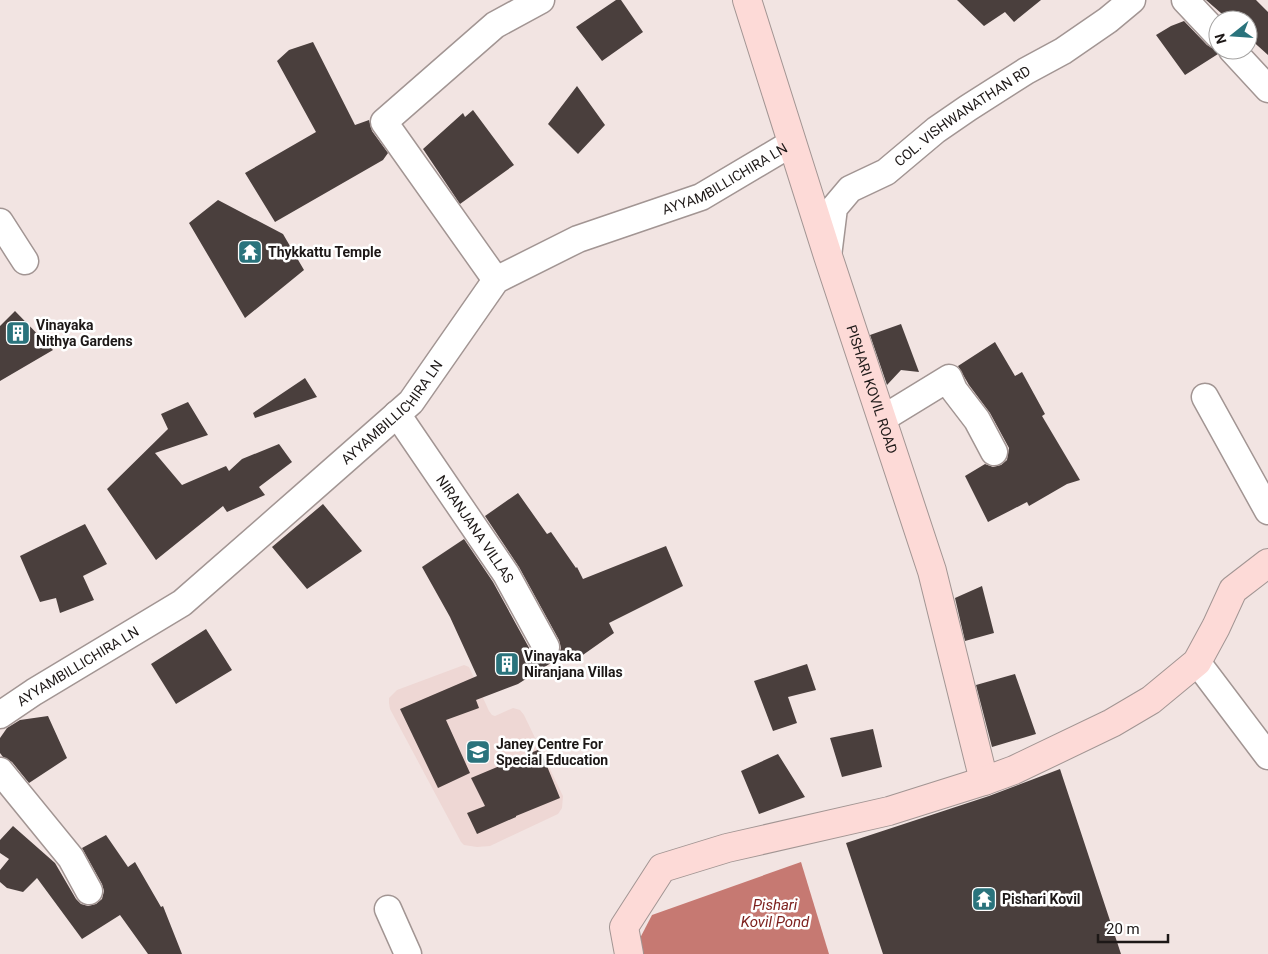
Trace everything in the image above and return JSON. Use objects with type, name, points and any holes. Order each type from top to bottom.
[{"type":"street","points":[[496,280],[384,122],[495,25],[541,0]]},
{"type":"street","name":"PISHARI KOVIL ROAD","points":[[746,0],[932,571],[984,781]]},
{"type":"street","name":"COL. VISHWANATHAN RD","points":[[828,256],[834,208],[850,189],[886,172],[936,130],[1026,71],[1063,51],[1108,20],[1132,0]]},
{"type":"street","points":[[1185,0],[1208,24]]},
{"type":"street","points":[[1241,60],[1268,89]]},
{"type":"street","name":"AYYAMBILLICHIRA LN","points":[[0,715],[34,692],[182,603],[411,402],[496,280],[578,239],[701,197],[792,143]]},
{"type":"street","points":[[0,222],[25,260]]},
{"type":"street","points":[[882,420],[948,378],[954,390],[977,420],[994,452]]},
{"type":"street","points":[[1205,396],[1268,511]]},
{"type":"street","name":"NIRANJANA VILLAS","points":[[397,414],[506,574],[546,647]]},
{"type":"street","points":[[629,954],[624,927],[662,868],[727,848],[889,811],[984,781],[1014,770],[1112,723],[1151,700],[1197,662],[1233,590],[1268,563]]},
{"type":"street","points":[[1197,662],[1268,756]]},
{"type":"street","points":[[0,771],[71,858],[89,891]]},
{"type":"street","points":[[388,909],[408,954]]},
{"type":"shaded area","name":"Janey Centre For Special Education","points":[[464,665],[469,667],[492,715],[495,716],[513,708],[520,710],[524,715],[563,796],[562,808],[558,814],[490,846],[477,847],[464,845],[461,842],[390,709],[389,703],[389,698],[397,690]]},
{"type":"water","name":"Pishari Kovil Pond","points":[[801,862],[829,954],[640,954],[638,942],[652,915]]},
{"type":"building","points":[[616,0],[621,0],[643,32],[602,61],[576,27]]},
{"type":"building","points":[[957,0],[1041,0],[1014,22],[1005,12],[984,26]]},
{"type":"building","points":[[1206,0],[1256,0],[1268,12],[1268,55],[1258,46],[1258,10],[1218,10]]},
{"type":"building","points":[[1184,21],[1208,46],[1209,60],[1185,75],[1156,35]]},
{"type":"building","points":[[313,42],[355,125],[369,120],[372,131],[388,153],[383,160],[275,222],[245,173],[316,132],[277,61],[289,50]]},
{"type":"building","points":[[577,86],[605,125],[578,154],[548,124]]},
{"type":"building","points":[[473,110],[514,165],[460,204],[423,149],[463,113],[465,117]]},
{"type":"building","name":"Thykkattu Temple","points":[[218,200],[283,234],[304,270],[245,318],[189,223]]},
{"type":"building","name":"Vinayaka Nithya Gardens","points":[[15,311],[53,350],[0,381],[0,326]]},
{"type":"building","points":[[901,324],[919,372],[901,370],[887,385],[870,335]]},
{"type":"building","points":[[995,342],[1015,376],[1022,372],[1045,414],[1042,416],[1080,480],[1067,484],[1029,506],[1027,502],[988,522],[965,476],[985,464],[993,467],[1001,465],[1007,460],[1009,448],[990,413],[969,385],[958,366]]},
{"type":"building","points":[[305,378],[317,397],[255,418],[253,413]]},
{"type":"building","points":[[188,402],[208,435],[155,453],[182,485],[226,466],[229,471],[242,459],[279,444],[292,462],[259,487],[265,495],[227,512],[223,506],[156,560],[107,489],[168,429],[161,414]]},
{"type":"building","points":[[518,493],[547,534],[551,532],[577,567],[583,579],[666,546],[683,586],[609,623],[614,633],[580,657],[565,654],[518,684],[476,700],[479,708],[446,720],[470,773],[438,788],[400,709],[477,676],[450,617],[422,567],[464,539],[493,582],[533,655],[538,660],[545,662],[553,660],[559,655],[561,648],[559,640],[519,567],[485,516]]},
{"type":"building","points":[[323,504],[362,551],[307,589],[272,547]]},
{"type":"building","points":[[85,524],[107,564],[83,576],[94,600],[60,613],[56,598],[40,602],[20,556]]},
{"type":"building","points":[[982,586],[994,633],[965,641],[955,598]]},
{"type":"building","points":[[206,629],[232,670],[176,704],[151,664]]},
{"type":"building","points":[[807,664],[816,690],[788,697],[797,723],[773,731],[754,681]]},
{"type":"building","points":[[1015,674],[1036,734],[992,747],[976,685]]},
{"type":"building","points":[[48,716],[67,758],[29,783],[12,762],[0,753],[0,738],[7,728],[20,720]]},
{"type":"building","points":[[873,729],[882,767],[842,777],[830,738]]},
{"type":"building","points":[[540,749],[560,798],[477,834],[467,813],[485,806],[471,778]]},
{"type":"building","points":[[778,754],[805,797],[759,814],[741,771]]},
{"type":"building","name":"Pishari Kovil","points":[[1060,769],[1121,954],[883,954],[846,843],[989,796]]},
{"type":"building","points":[[13,826],[55,863],[76,899],[81,904],[88,906],[96,904],[102,899],[104,891],[82,848],[106,835],[128,867],[135,862],[161,907],[163,906],[182,954],[148,954],[120,915],[82,939],[37,878],[23,892],[7,888],[0,882],[0,870],[9,859],[0,853],[0,840]]},
{"type":"place","name":"Thykkattu Temple","points":[[250,252]]},
{"type":"place","name":"Vinayaka Nithya Gardens","points":[[18,333]]},
{"type":"place","name":"Vinayaka Niranjana Villas","points":[[507,664]]},
{"type":"place","name":"Janey Centre For Special Education","points":[[478,752]]},
{"type":"place","name":"Pishari Kovil","points":[[984,899]]}]
